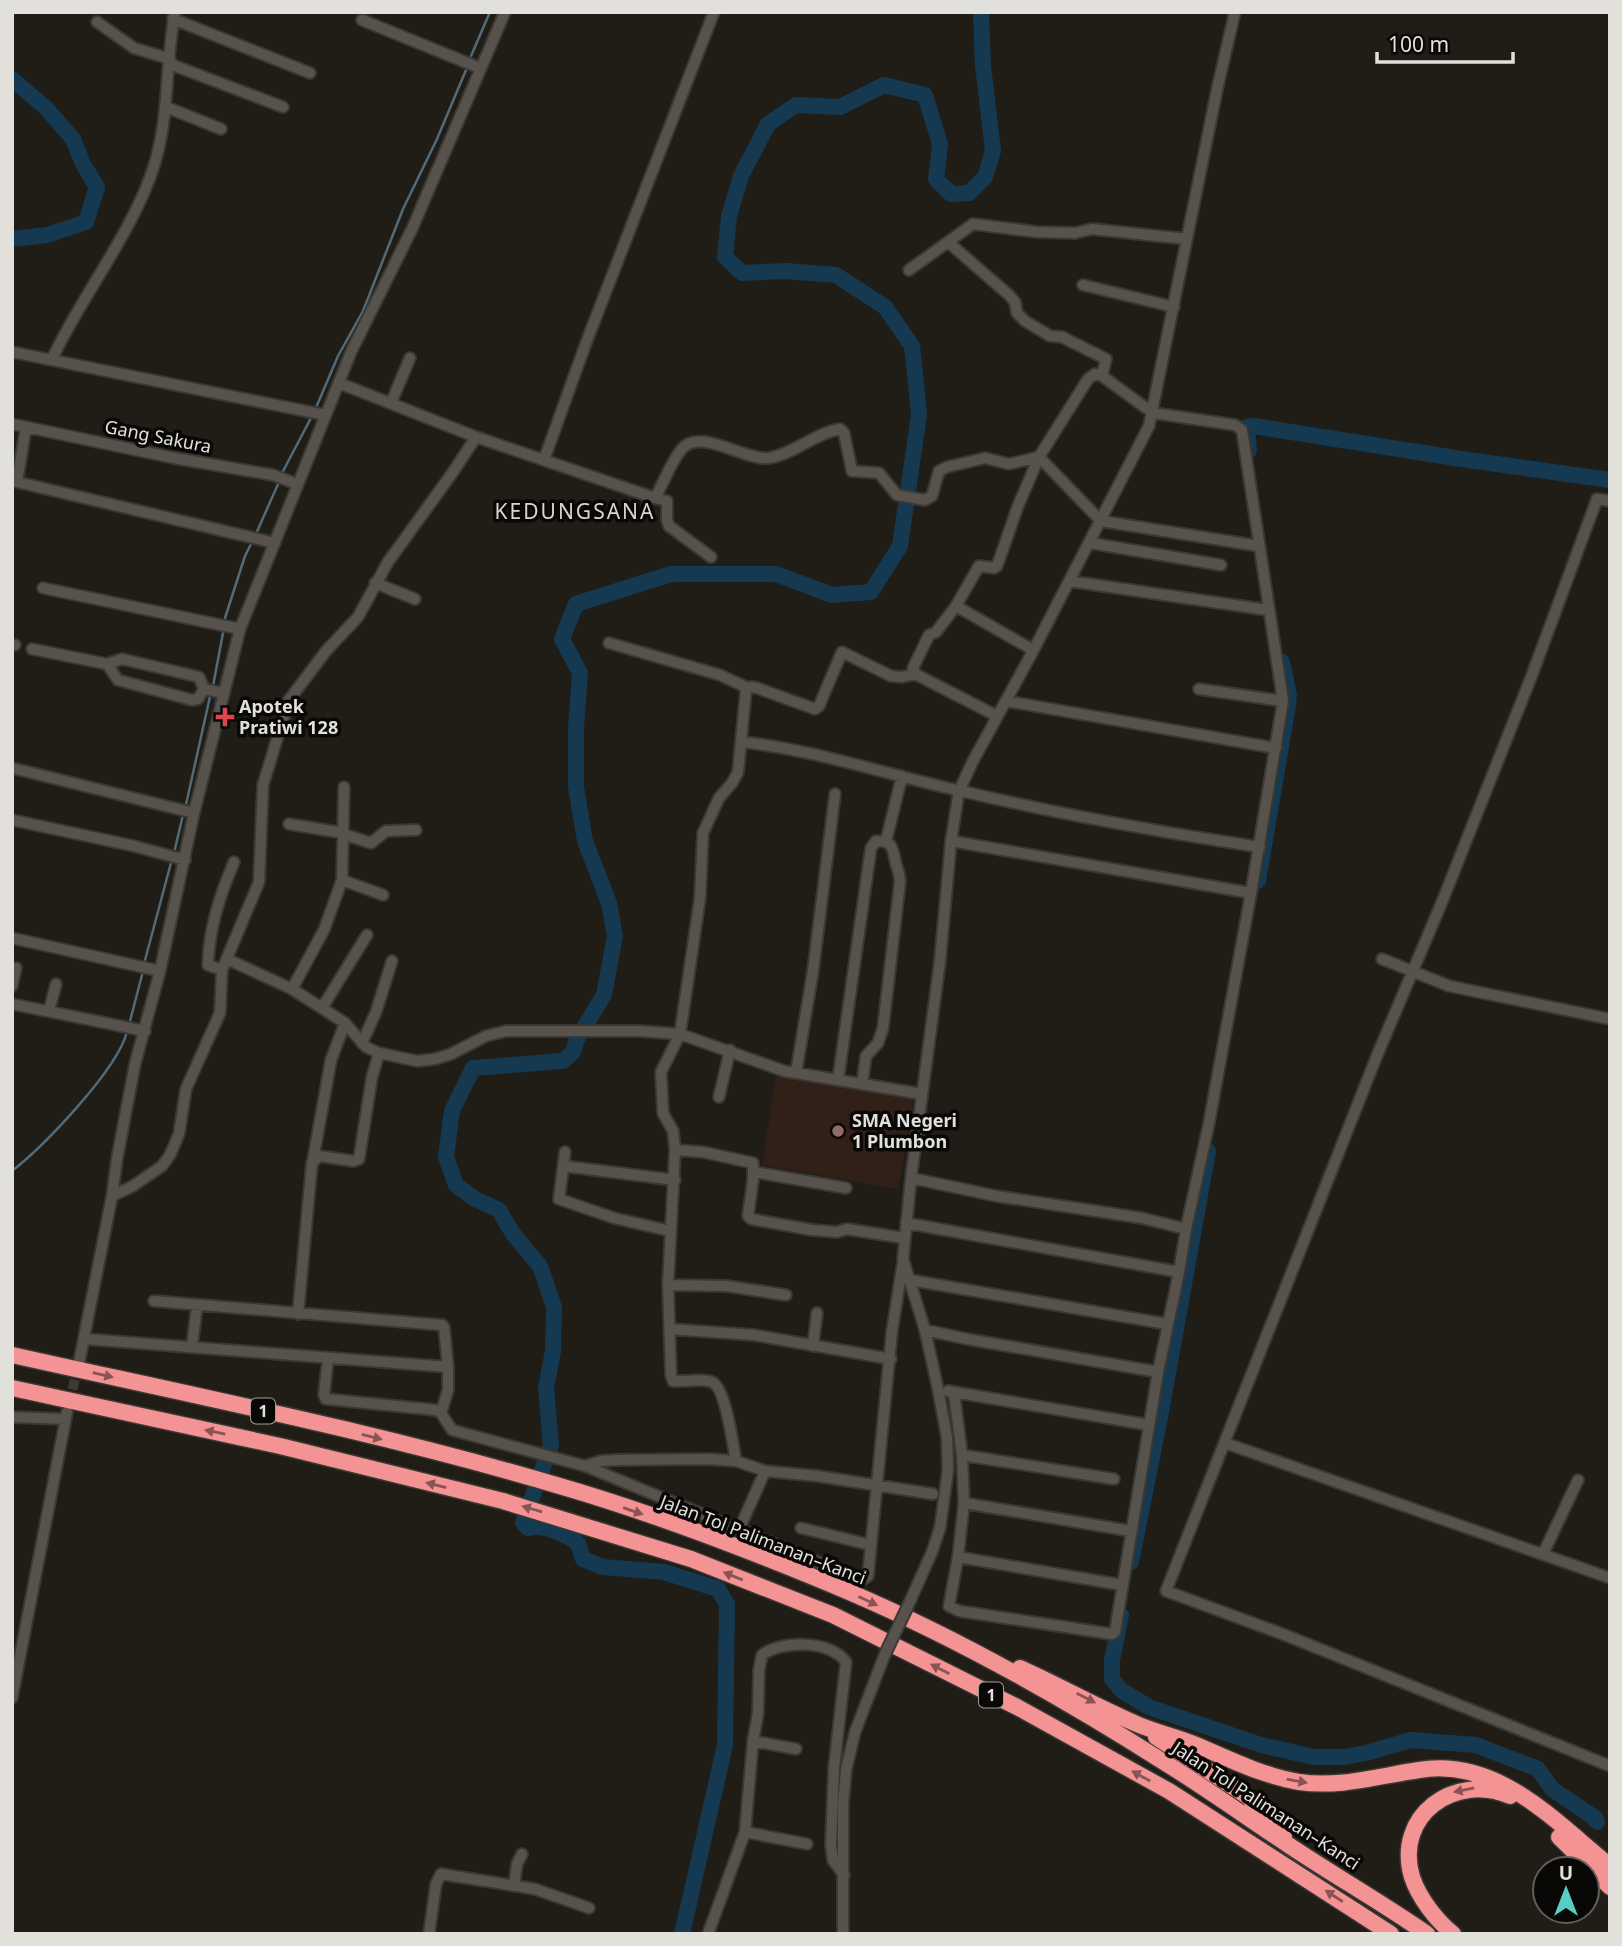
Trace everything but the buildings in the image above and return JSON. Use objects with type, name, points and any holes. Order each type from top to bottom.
[{"type":"highway","name":"Jalan Tol Palimanan–Kanci","points":[[12,1355],[335,1428],[512,1472],[568,1488],[707,1536],[847,1591],[934,1631],[1067,1704],[1167,1764],[1293,1849],[1427,1934]]},
{"type":"highway","name":"1","points":[[12,1388],[328,1458],[503,1501],[691,1559],[833,1615],[1005,1701],[1169,1791],[1391,1934]]},
{"type":"highway","points":[[328,1458],[335,1428]]},
{"type":"highway","points":[[934,1631],[1073,1691],[1140,1726],[1247,1796],[1275,1824],[1293,1849]]},
{"type":"highway","points":[[1140,1726],[1298,1782],[1345,1783],[1437,1767],[1476,1772],[1516,1790],[1610,1866]]},
{"type":"highway","points":[[1453,1934],[1428,1907],[1416,1887],[1410,1864],[1410,1848],[1412,1836],[1424,1815],[1433,1805],[1457,1790],[1489,1788],[1508,1795],[1528,1808],[1610,1887]]},
{"type":"street","points":[[79,1363],[152,969],[213,691],[240,629],[269,542],[319,414],[339,383],[351,352],[412,229],[505,12]]},
{"type":"street","points":[[544,460],[586,343],[714,12]]},
{"type":"street","points":[[328,1358],[324,1395],[326,1399],[433,1409],[441,1413],[452,1430],[585,1466],[859,1580],[868,1576],[892,1331],[959,791],[1090,543],[1143,439],[1153,412],[1220,74],[1235,12]]},
{"type":"street","points":[[52,359],[69,322],[138,207],[153,168],[163,133],[174,15],[310,73]]},
{"type":"street","points":[[362,20],[480,68]]},
{"type":"street","points":[[97,22],[134,48],[283,107]]},
{"type":"street","points":[[166,107],[221,130]]},
{"type":"street","points":[[909,270],[970,226],[977,224],[1037,232],[1075,233],[1092,229],[1187,239]]},
{"type":"street","points":[[948,242],[1009,295],[1015,302],[1017,313],[1026,321],[1050,336],[1062,337],[1106,359],[1102,376]]},
{"type":"street","points":[[1083,285],[1174,307]]},
{"type":"street","points":[[12,352],[319,414]]},
{"type":"street","points":[[391,403],[410,358]]},
{"type":"street","points":[[915,674],[914,668],[929,635],[936,632],[957,606],[979,566],[997,566],[1039,457],[1088,379],[1094,374],[1102,376],[1153,412],[1241,427],[1283,701],[1260,847],[1212,1112],[1158,1372],[1115,1632],[1108,1635],[959,1611],[950,1607],[948,1602],[958,1557],[964,1503],[962,1455],[954,1393]]},
{"type":"street","points":[[339,383],[476,437],[667,501],[669,526],[711,556]]},
{"type":"street","name":"Gang Sakura","points":[[12,424],[174,458],[273,475],[293,482]]},
{"type":"street","points":[[26,427],[17,482],[269,542]]},
{"type":"street","points":[[655,498],[679,452],[690,442],[702,441],[751,456],[769,458],[838,429],[844,433],[851,469],[856,472],[879,473],[900,496],[922,500],[930,498],[937,476],[947,467],[985,458],[1009,464],[1039,457]]},
{"type":"street","points":[[112,1196],[158,1170],[175,1145],[181,1128],[186,1089],[219,1013],[224,965],[259,883],[263,785],[289,700],[314,666],[357,620],[375,583],[401,542],[449,479],[476,437]]},
{"type":"street","points":[[1039,457],[1101,521],[1258,546]]},
{"type":"street","points":[[1610,501],[1597,499],[1532,675],[1166,1591],[1285,1635],[1610,1766]]},
{"type":"street","points":[[1090,543],[1221,565]]},
{"type":"street","points":[[1069,581],[1268,610]]},
{"type":"street","points":[[375,583],[415,599]]},
{"type":"street","points":[[43,588],[240,629]]},
{"type":"street","points":[[957,606],[1033,650]]},
{"type":"street","points":[[609,643],[720,675],[748,688],[757,688],[815,709],[819,706],[842,652],[891,676],[915,674],[997,716]]},
{"type":"street","points":[[32,649],[107,664],[121,659],[199,677],[213,691]]},
{"type":"street","points":[[107,664],[117,679],[132,685],[195,700],[213,691]]},
{"type":"street","points":[[736,1461],[728,1419],[717,1387],[711,1382],[672,1380],[668,1285],[675,1150],[673,1131],[663,1113],[661,1072],[680,1034],[700,898],[704,833],[719,798],[738,772],[745,692],[748,688]]},
{"type":"street","points":[[1199,689],[1283,701]]},
{"type":"street","points":[[1006,701],[1276,748]]},
{"type":"street","points":[[742,742],[809,754],[1049,810],[1260,847]]},
{"type":"street","points":[[12,768],[187,811]]},
{"type":"street","points":[[886,841],[902,776]]},
{"type":"street","points":[[292,989],[324,930],[342,880],[344,787]]},
{"type":"street","points":[[796,1073],[813,971],[835,794]]},
{"type":"street","points":[[12,820],[176,857]]},
{"type":"street","points":[[289,824],[344,834],[372,843],[386,831],[416,830]]},
{"type":"street","points":[[838,1080],[872,845],[876,841],[886,841],[893,847],[900,882],[883,1028],[878,1043],[866,1056],[862,1084]]},
{"type":"street","points":[[951,841],[1251,893]]},
{"type":"street","points":[[234,862],[216,909],[210,936],[208,965],[224,965],[292,989],[345,1023],[366,1047],[379,1053],[424,1061],[451,1054],[496,1032],[639,1031],[680,1034],[796,1073],[922,1094]]},
{"type":"street","points":[[342,880],[383,895]]},
{"type":"street","points":[[322,1008],[367,935]]},
{"type":"street","points":[[12,939],[152,969]]},
{"type":"street","points":[[1382,959],[1449,986],[1610,1018]]},
{"type":"street","points":[[362,1042],[376,1012],[392,961]]},
{"type":"street","points":[[12,986],[16,968]]},
{"type":"street","points":[[49,1011],[55,984]]},
{"type":"street","points":[[12,1004],[141,1030]]},
{"type":"street","points":[[298,1314],[313,1160],[331,1060],[345,1023]]},
{"type":"street","points":[[719,1097],[730,1050]]},
{"type":"street","points":[[313,1160],[319,1156],[353,1161],[359,1159],[372,1077],[379,1053]]},
{"type":"street","points":[[675,1150],[703,1152],[751,1163],[754,1172],[748,1216],[751,1219],[812,1230],[837,1232],[847,1229],[904,1238]]},
{"type":"street","points":[[565,1152],[559,1199],[614,1218],[670,1231]]},
{"type":"street","points":[[563,1166],[675,1180]]},
{"type":"street","points":[[754,1172],[846,1188]]},
{"type":"street","points":[[911,1178],[996,1196],[1142,1219],[1186,1229]]},
{"type":"street","points":[[906,1223],[1179,1272]]},
{"type":"street","points":[[843,1934],[843,1804],[846,1770],[855,1732],[885,1654],[932,1552],[945,1504],[947,1438],[925,1329],[903,1259]]},
{"type":"street","points":[[910,1280],[1167,1324]]},
{"type":"street","points":[[668,1285],[726,1286],[786,1294]]},
{"type":"street","points":[[154,1301],[442,1325],[448,1367],[448,1390],[441,1413]]},
{"type":"street","points":[[192,1346],[197,1306]]},
{"type":"street","points":[[813,1346],[817,1313]]},
{"type":"street","points":[[670,1329],[729,1332],[891,1359]]},
{"type":"street","points":[[925,1329],[967,1339],[1158,1372]]},
{"type":"street","points":[[85,1339],[448,1367]]},
{"type":"street","points":[[938,1389],[1149,1425]]},
{"type":"street","points":[[12,1417],[66,1415],[12,1698]]},
{"type":"street","points":[[1225,1443],[1610,1578]]},
{"type":"street","points":[[962,1455],[1114,1479]]},
{"type":"street","points":[[585,1466],[617,1460],[736,1461],[765,1471],[933,1494]]},
{"type":"street","points":[[739,1530],[765,1471]]},
{"type":"street","points":[[1543,1554],[1578,1480]]},
{"type":"street","points":[[964,1503],[1131,1531]]},
{"type":"street","points":[[801,1528],[871,1545]]},
{"type":"street","points":[[958,1557],[1122,1585]]},
{"type":"street","points":[[708,1934],[745,1832],[758,1713],[759,1670],[762,1655],[771,1649],[798,1644],[821,1647],[842,1656],[846,1662],[834,1768],[831,1846],[833,1860],[844,1875]]},
{"type":"street","points":[[753,1741],[796,1749]]},
{"type":"street","points":[[745,1832],[807,1844]]},
{"type":"street","points":[[514,1886],[517,1864],[522,1854]]},
{"type":"street","points":[[429,1934],[436,1884],[441,1874],[536,1889],[565,1897],[589,1908]]},
{"type":"shaded area","name":"SMA Negeri 1 Plumbon","points":[[777,1071],[914,1096],[898,1189],[762,1165]]},
{"type":"waterway","points":[[471,56],[490,12]]},
{"type":"waterway","points":[[682,1934],[725,1745],[727,1604],[718,1589],[664,1572],[603,1567],[583,1559],[578,1543],[567,1536],[547,1529],[528,1528],[523,1523],[551,1445],[546,1388],[553,1351],[554,1307],[540,1266],[513,1234],[499,1210],[475,1199],[456,1185],[446,1157],[452,1111],[473,1068],[563,1061],[573,1052],[577,1039],[604,995],[615,936],[609,903],[585,841],[576,787],[580,673],[562,639],[576,604],[671,574],[776,574],[832,595],[871,592],[900,546],[919,415],[912,346],[885,307],[836,275],[786,271],[742,273],[725,257],[729,216],[741,176],[768,124],[796,105],[840,107],[884,85],[925,95],[940,144],[936,179],[951,194],[969,193],[985,177],[993,151],[983,66],[981,12]]},
{"type":"waterway","points":[[315,410],[338,356],[363,311],[403,209],[466,70]]},
{"type":"waterway","points":[[12,79],[46,108],[73,139],[83,164],[97,187],[86,222],[47,235],[12,239]]},
{"type":"waterway","points":[[281,475],[312,416]]},
{"type":"waterway","points":[[1249,450],[1247,427],[1254,426],[1610,480]]},
{"type":"waterway","points":[[255,536],[279,482]]},
{"type":"waterway","points":[[225,618],[252,542]]},
{"type":"waterway","points":[[213,686],[223,633]]},
{"type":"waterway","points":[[1258,881],[1288,706],[1289,695],[1282,662]]},
{"type":"waterway","points":[[185,809],[211,692]]},
{"type":"waterway","points":[[174,853],[183,815]]},
{"type":"waterway","points":[[144,964],[172,859]]},
{"type":"waterway","points":[[129,1025],[143,971]]},
{"type":"waterway","points":[[12,1171],[60,1126],[95,1086],[120,1048],[127,1032]]},
{"type":"waterway","points":[[1131,1562],[1208,1151]]},
{"type":"waterway","points":[[1121,1615],[1112,1660],[1112,1679],[1122,1691],[1149,1707],[1261,1745],[1314,1757],[1345,1757],[1411,1740],[1476,1745],[1538,1769],[1552,1789],[1597,1822]]},
{"type":"tunnel","points":[[69,1404],[78,1366]]},
{"type":"place","name":"Apotek Pratiwi 128","points":[[225,717]]},
{"type":"place","name":"SMA Negeri 1 Plumbon","points":[[838,1131]]},
{"type":"district","name":"KEDUNGSANA","points":[[575,512]]}]
